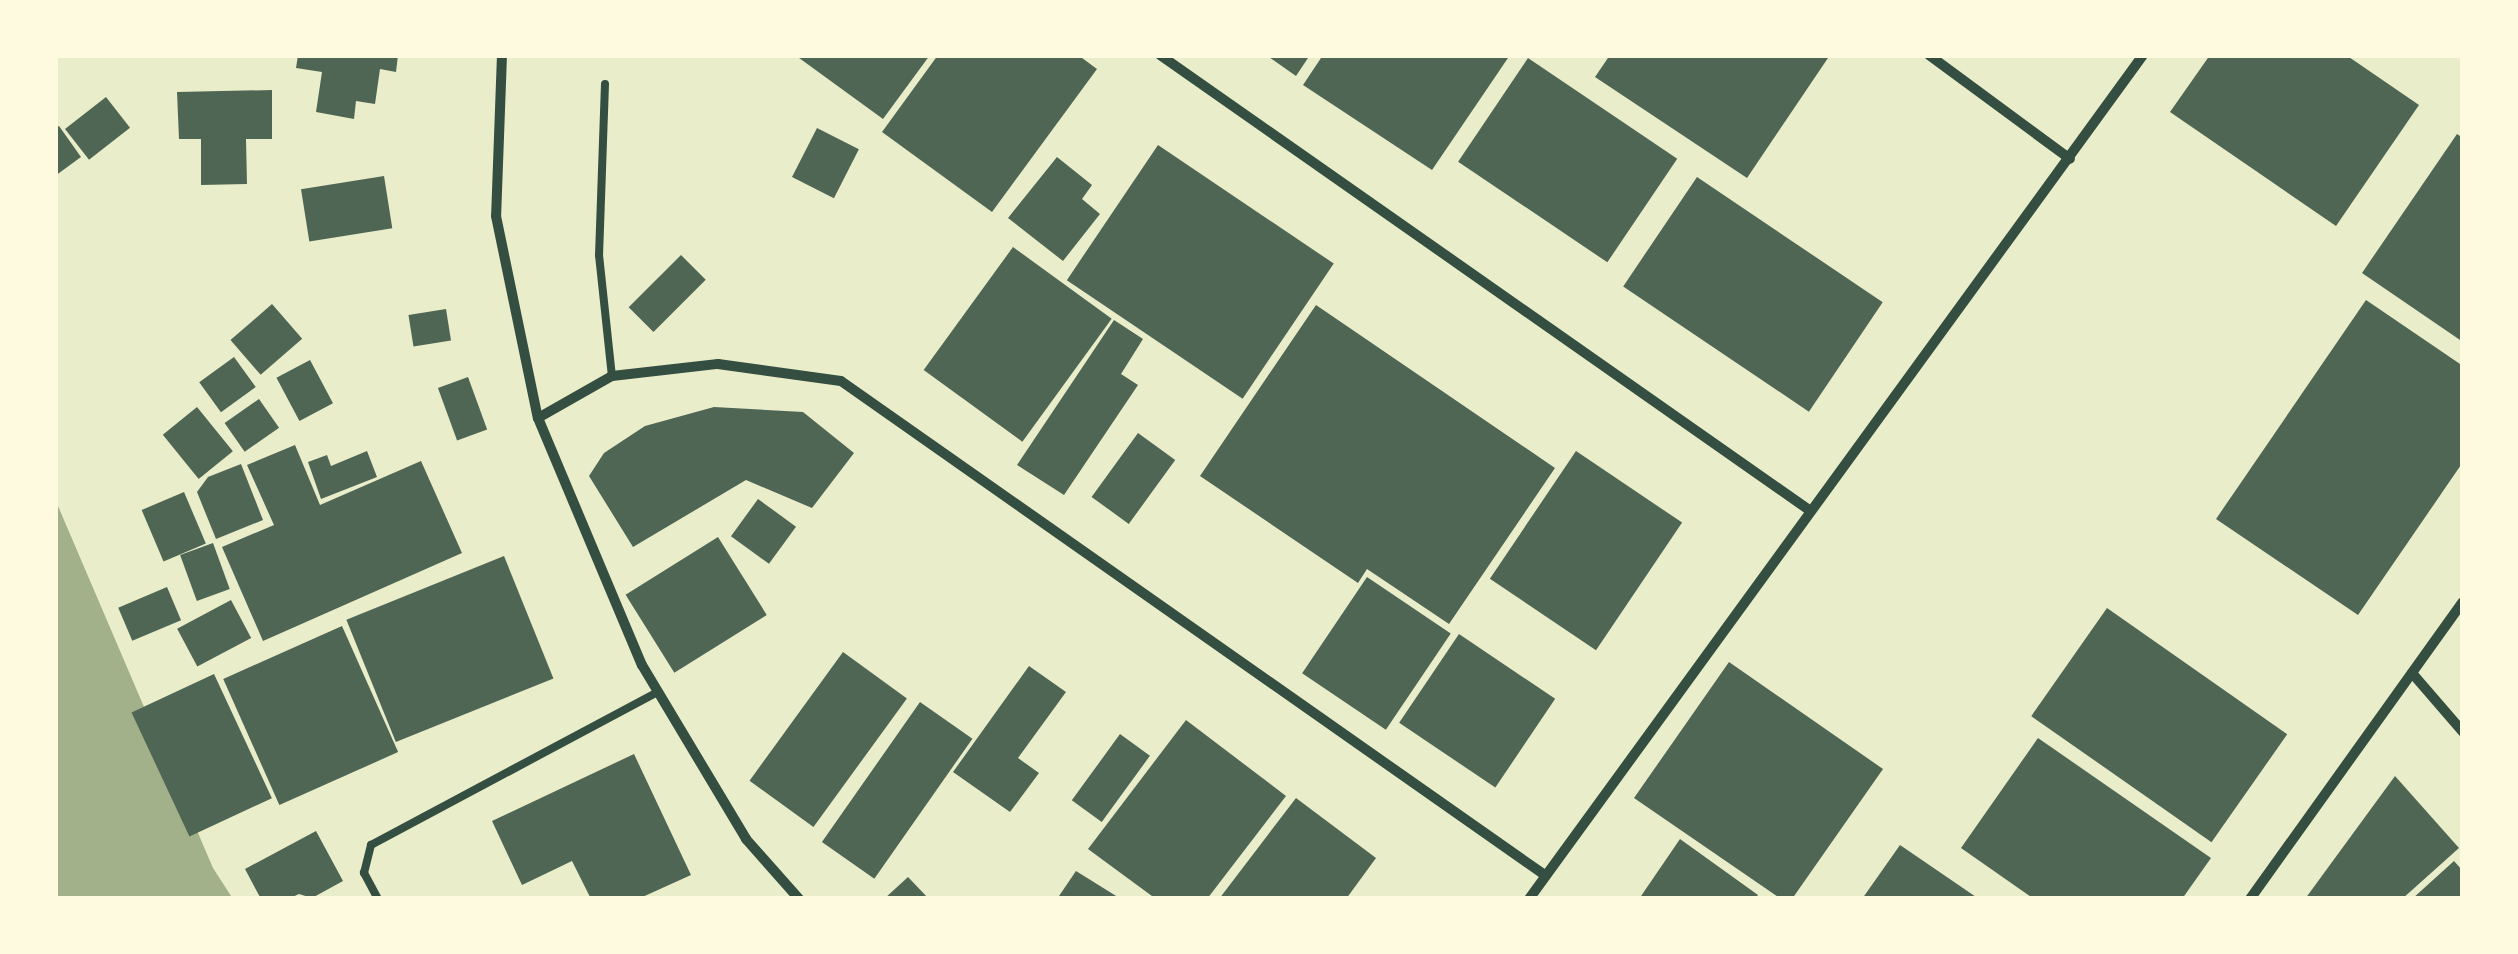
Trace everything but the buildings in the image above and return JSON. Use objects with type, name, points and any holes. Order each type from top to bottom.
[{"type":"street","points":[[502,55],[496,216],[538,418],[642,665],[746,840],[799,899]]},
{"type":"street","points":[[1160,55],[1809,510]]},
{"type":"street","points":[[1928,55],[2070,160]]},
{"type":"street","points":[[1529,899],[2143,55]]},
{"type":"street","points":[[538,418],[612,376],[718,364],[841,381],[1546,876]]},
{"type":"street","points":[[2250,899],[2463,602]]},
{"type":"street","points":[[2412,673],[2463,732]]},
{"type":"lane","points":[[605,84],[598,256],[612,376]]},
{"type":"lane","points":[[378,899],[364,873],[371,845],[658,692]]},
{"type":"shaded area","points":[[55,499],[213,868],[233,899],[55,899]]}]
